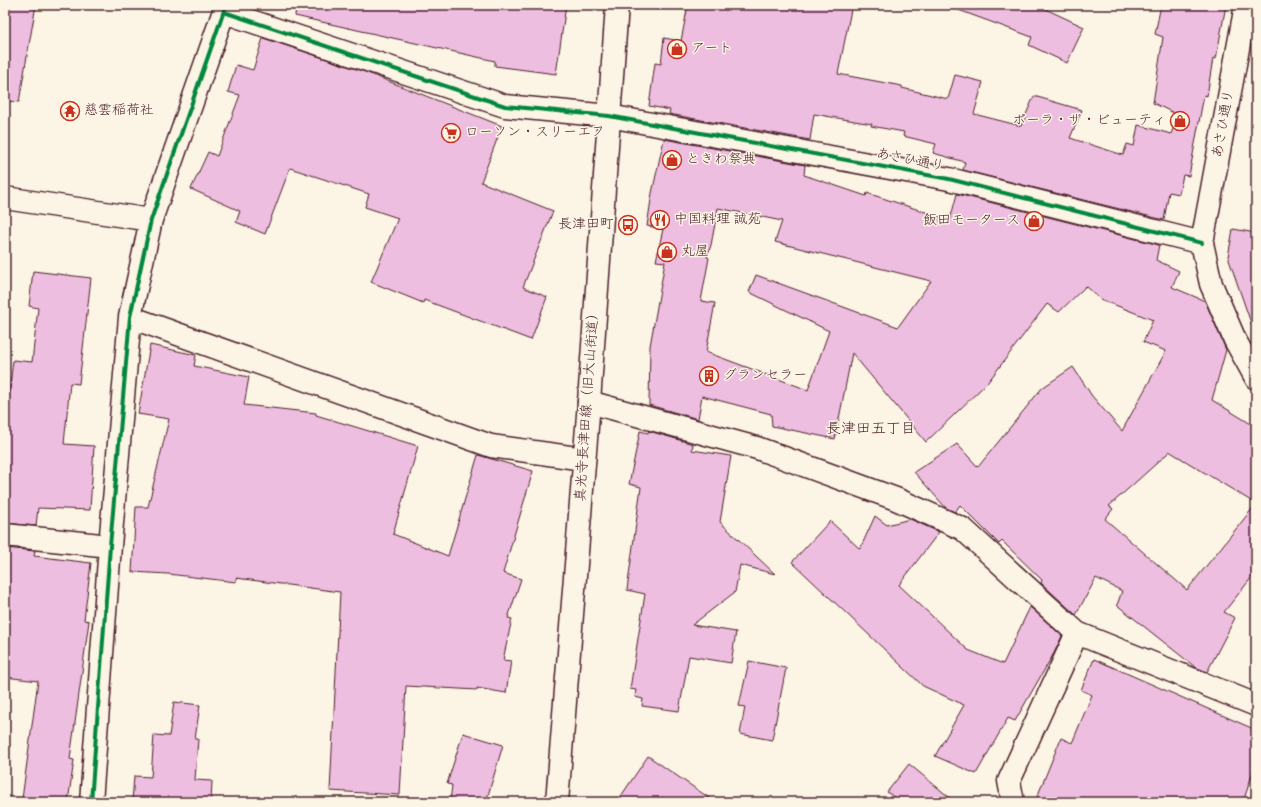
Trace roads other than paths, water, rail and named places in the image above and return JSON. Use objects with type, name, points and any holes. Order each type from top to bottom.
[{"type":"street","name":"真光寺長津田線（旧大山街道）","points":[[557,802],[589,402],[617,5]]},
{"type":"street","name":"あさひ通り","points":[[1246,5],[1202,243],[1211,284],[1235,340],[1256,378]]},
{"type":"street","name":"あさひ通り","points":[[225,8],[505,106],[610,116],[949,179],[1202,243]]},
{"type":"street","points":[[91,802],[110,546],[130,317],[151,220],[225,8]]},
{"type":"street","points":[[5,198],[151,220]]},
{"type":"street","points":[[130,317],[491,446],[584,459]]},
{"type":"street","points":[[589,402],[757,448],[896,499],[963,529],[1077,633],[1256,705]]},
{"type":"street","points":[[5,535],[110,546]]},
{"type":"street","points":[[1013,802],[1009,781],[1077,633]]},
{"type":"place","name":"アート","points":[[677,49]]},
{"type":"place","name":"慈雲稲荷社","points":[[70,111]]},
{"type":"place","name":"ポーラ・ザ・ビューティ","points":[[1180,121]]},
{"type":"place","name":"ローソン・スリーエフ","points":[[451,133]]},
{"type":"place","name":"ときわ祭典","points":[[672,160]]},
{"type":"place","name":"中国料理 誠苑","points":[[660,220]]},
{"type":"place","name":"飯田モータース","points":[[1034,221]]},
{"type":"place","name":"長津田町","points":[[628,225]]},
{"type":"place","name":"丸屋","points":[[667,252]]},
{"type":"place","name":"グランセラー","points":[[709,376]]},
{"type":"district","name":"長津田五丁目","points":[[871,430]]}]
